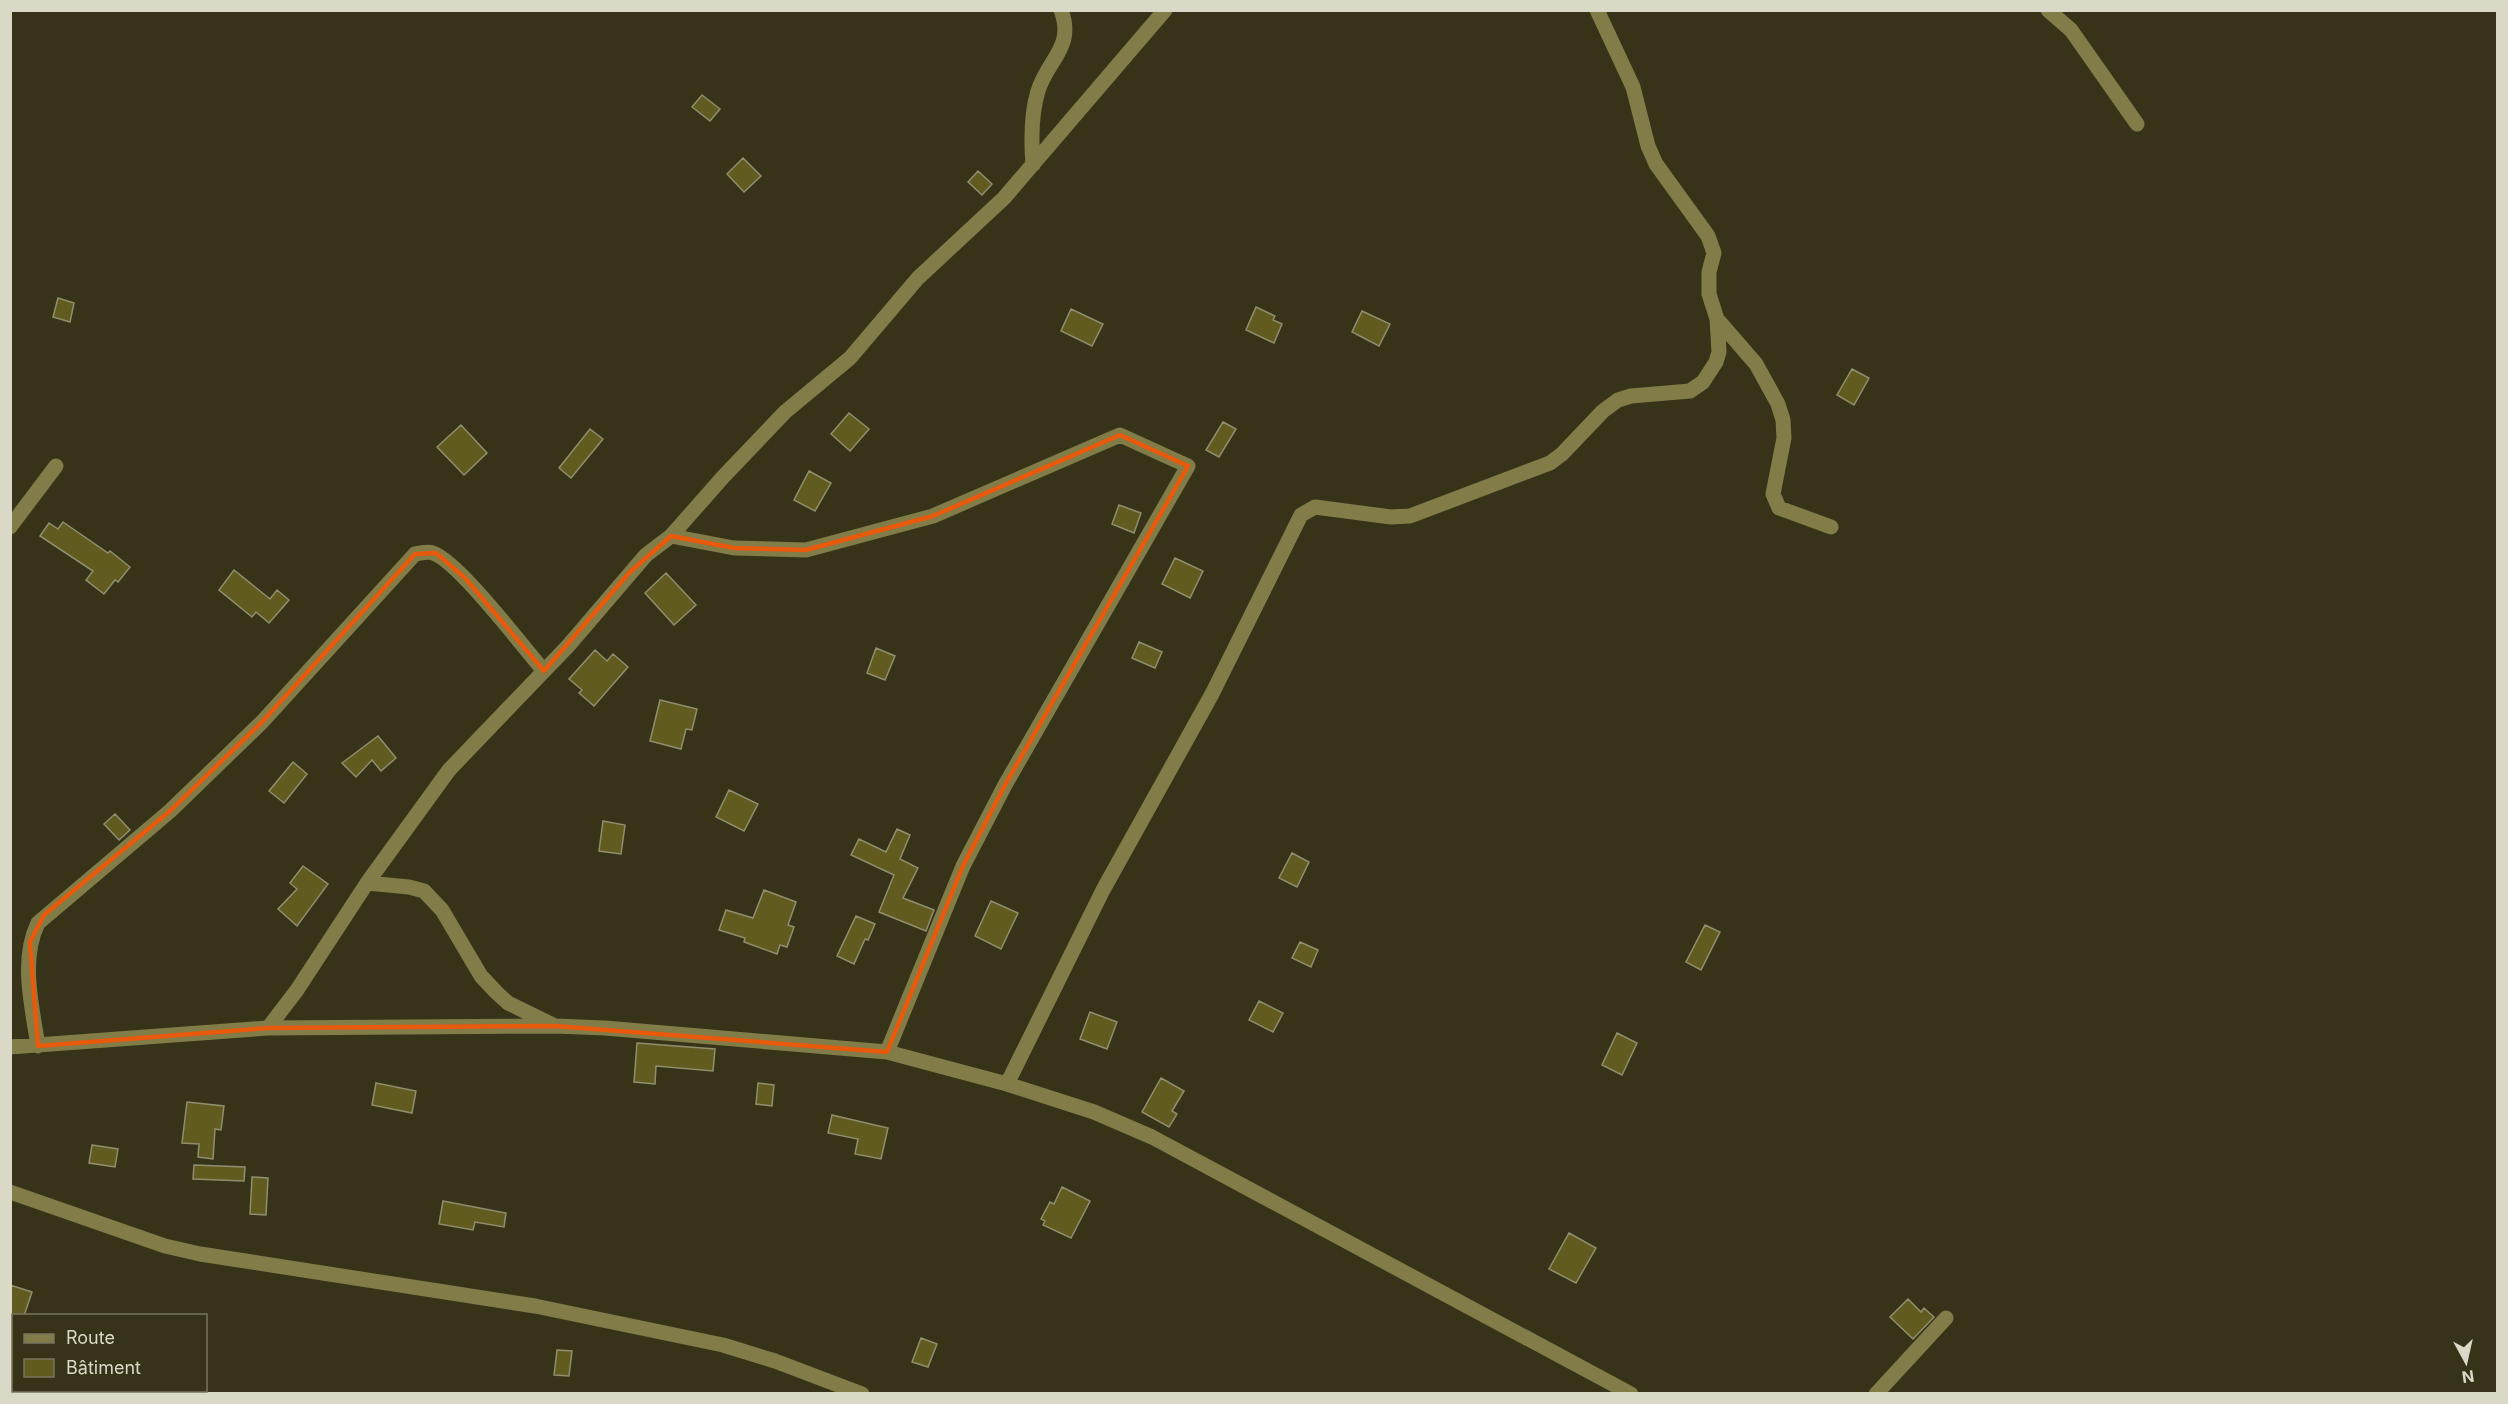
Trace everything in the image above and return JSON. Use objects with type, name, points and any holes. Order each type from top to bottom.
[{"type":"street","points":[[1034,165],[1033,115],[1038,91],[1044,74],[1064,46],[1066,24],[1060,10]]},
{"type":"street","points":[[268,1028],[292,997],[367,884],[449,770],[568,646],[640,561],[671,536],[785,412],[850,358],[918,278],[970,231],[1034,165],[1165,10]]},
{"type":"street","points":[[1007,1084],[1103,890],[1212,694],[1301,515],[1315,507],[1391,517],[1410,516],[1550,463],[1562,454],[1603,411],[1618,400],[1630,396],[1690,391],[1703,382],[1716,362],[1719,351],[1717,319],[1709,294],[1709,272],[1714,253],[1708,236],[1656,164],[1648,146],[1633,87],[1597,10]]},
{"type":"street","points":[[2048,10],[2071,30],[2137,124]]},
{"type":"street","points":[[1717,319],[1756,364],[1778,404],[1783,420],[1784,438],[1773,494],[1775,504],[1779,508],[1831,527]]},
{"type":"street","points":[[671,536],[734,548],[806,550],[933,516],[1120,435],[1188,466],[999,795],[963,867],[887,1052]]},
{"type":"street","points":[[10,527],[56,466]]},
{"type":"street","points":[[38,1046],[28,961],[30,942],[38,922],[170,811],[254,730],[415,554],[428,552],[436,554],[465,578],[544,671]]},
{"type":"street","points":[[367,884],[409,887],[424,891],[442,910],[481,976],[496,992],[508,1003],[555,1026]]},
{"type":"street","points":[[10,1047],[268,1028],[555,1026],[605,1028],[887,1052],[1007,1084],[1094,1112],[1152,1137],[1631,1394]]},
{"type":"street","points":[[10,1192],[165,1246],[200,1254],[535,1306],[712,1343],[775,1361],[862,1394]]},
{"type":"street","points":[[1876,1394],[1946,1318]]},
{"type":"highlighted area","points":[[1120,435],[1188,466],[1005,785],[963,866],[887,1052],[555,1026],[268,1028],[38,1046],[30,942],[44,915],[170,811],[262,722],[415,554],[436,553],[465,578],[544,671],[629,573],[671,536],[734,548],[806,550],[933,516]]},
{"type":"building","points":[[702,95],[720,109],[710,121],[692,107]]},
{"type":"building","points":[[743,158],[761,176],[744,192],[727,174]]},
{"type":"building","points":[[978,171],[992,184],[982,195],[968,182]]},
{"type":"building","points":[[58,298],[74,303],[70,322],[53,317]]},
{"type":"building","points":[[1256,307],[1275,316],[1273,320],[1282,324],[1274,343],[1246,330]]},
{"type":"building","points":[[1071,309],[1103,324],[1092,346],[1061,331]]},
{"type":"building","points":[[1362,311],[1390,324],[1379,346],[1352,332]]},
{"type":"building","points":[[1852,369],[1869,378],[1854,405],[1837,395]]},
{"type":"building","points":[[849,413],[869,429],[850,451],[831,434]]},
{"type":"building","points":[[1223,422],[1236,429],[1219,457],[1206,450]]},
{"type":"building","points":[[461,425],[487,453],[464,475],[437,447]]},
{"type":"building","points":[[590,429],[603,439],[571,478],[559,468]]},
{"type":"building","points":[[809,471],[831,483],[815,511],[794,500]]},
{"type":"building","points":[[1119,505],[1141,513],[1134,533],[1112,524]]},
{"type":"building","points":[[63,522],[108,553],[110,551],[130,567],[104,594],[86,580],[93,571],[40,536],[49,523],[58,529]]},
{"type":"building","points":[[1175,558],[1203,571],[1190,598],[1162,584]]},
{"type":"building","points":[[234,570],[270,599],[277,590],[289,600],[269,623],[256,612],[252,617],[219,590]]},
{"type":"building","points":[[666,573],[696,605],[674,625],[645,593]]},
{"type":"building","points":[[1139,642],[1162,652],[1155,668],[1132,658]]},
{"type":"building","points":[[876,648],[895,656],[885,680],[867,673]]},
{"type":"building","points":[[595,650],[607,661],[613,654],[628,667],[594,706],[579,693],[582,690],[569,679]]},
{"type":"building","points":[[660,700],[697,709],[692,730],[686,729],[681,749],[650,741]]},
{"type":"building","points":[[378,736],[396,758],[381,771],[372,760],[356,777],[342,763]]},
{"type":"building","points":[[293,762],[307,774],[284,803],[269,791]]},
{"type":"building","points":[[729,790],[758,804],[744,831],[716,817]]},
{"type":"building","points":[[115,814],[130,830],[119,840],[104,824]]},
{"type":"building","points":[[603,821],[625,825],[621,854],[599,851]]},
{"type":"building","points":[[897,829],[910,835],[900,859],[918,868],[903,898],[934,910],[926,931],[879,912],[894,875],[851,855],[859,839],[886,852]]},
{"type":"building","points":[[1292,853],[1309,862],[1297,887],[1279,878]]},
{"type":"building","points":[[303,866],[328,884],[297,926],[278,909],[297,889],[290,883]]},
{"type":"building","points":[[764,890],[796,902],[788,925],[794,927],[787,947],[780,945],[777,954],[744,942],[745,938],[719,930],[726,910],[753,918]]},
{"type":"building","points":[[991,901],[1018,913],[1001,949],[975,936]]},
{"type":"building","points":[[856,916],[875,924],[868,940],[865,939],[854,964],[837,956]]},
{"type":"building","points":[[1705,925],[1720,932],[1701,970],[1686,962]]},
{"type":"building","points":[[1300,942],[1318,950],[1311,967],[1292,958]]},
{"type":"building","points":[[1259,1001],[1283,1013],[1273,1032],[1249,1020]]},
{"type":"building","points":[[1090,1012],[1117,1022],[1107,1049],[1080,1039]]},
{"type":"building","points":[[1617,1033],[1637,1043],[1622,1075],[1602,1065]]},
{"type":"building","points":[[637,1043],[715,1049],[713,1071],[656,1066],[655,1084],[634,1082]]},
{"type":"building","points":[[1161,1078],[1184,1091],[1172,1111],[1177,1114],[1169,1127],[1142,1112]]},
{"type":"building","points":[[376,1083],[416,1091],[412,1113],[372,1105]]},
{"type":"building","points":[[758,1083],[774,1085],[772,1106],[756,1104]]},
{"type":"building","points":[[187,1102],[224,1106],[221,1130],[215,1129],[213,1159],[198,1157],[199,1144],[182,1143]]},
{"type":"building","points":[[832,1115],[888,1128],[881,1159],[855,1154],[858,1139],[828,1133]]},
{"type":"building","points":[[92,1145],[118,1149],[115,1167],[89,1163]]},
{"type":"building","points":[[194,1165],[245,1167],[244,1181],[193,1179]]},
{"type":"building","points":[[252,1177],[268,1178],[266,1215],[250,1214]]},
{"type":"building","points":[[1062,1187],[1090,1201],[1071,1238],[1043,1225],[1045,1221],[1041,1219],[1050,1202],[1054,1204]]},
{"type":"building","points":[[443,1201],[506,1213],[504,1227],[475,1222],[473,1230],[439,1224]]},
{"type":"building","points":[[1569,1233],[1596,1248],[1576,1283],[1549,1269]]},
{"type":"building","points":[[10,1285],[32,1292],[25,1314],[10,1316]]},
{"type":"building","points":[[1908,1299],[1921,1312],[1924,1308],[1934,1317],[1913,1339],[1890,1317]]},
{"type":"building","points":[[921,1338],[937,1344],[928,1367],[912,1362]]},
{"type":"building","points":[[557,1350],[572,1351],[569,1376],[554,1375]]}]
